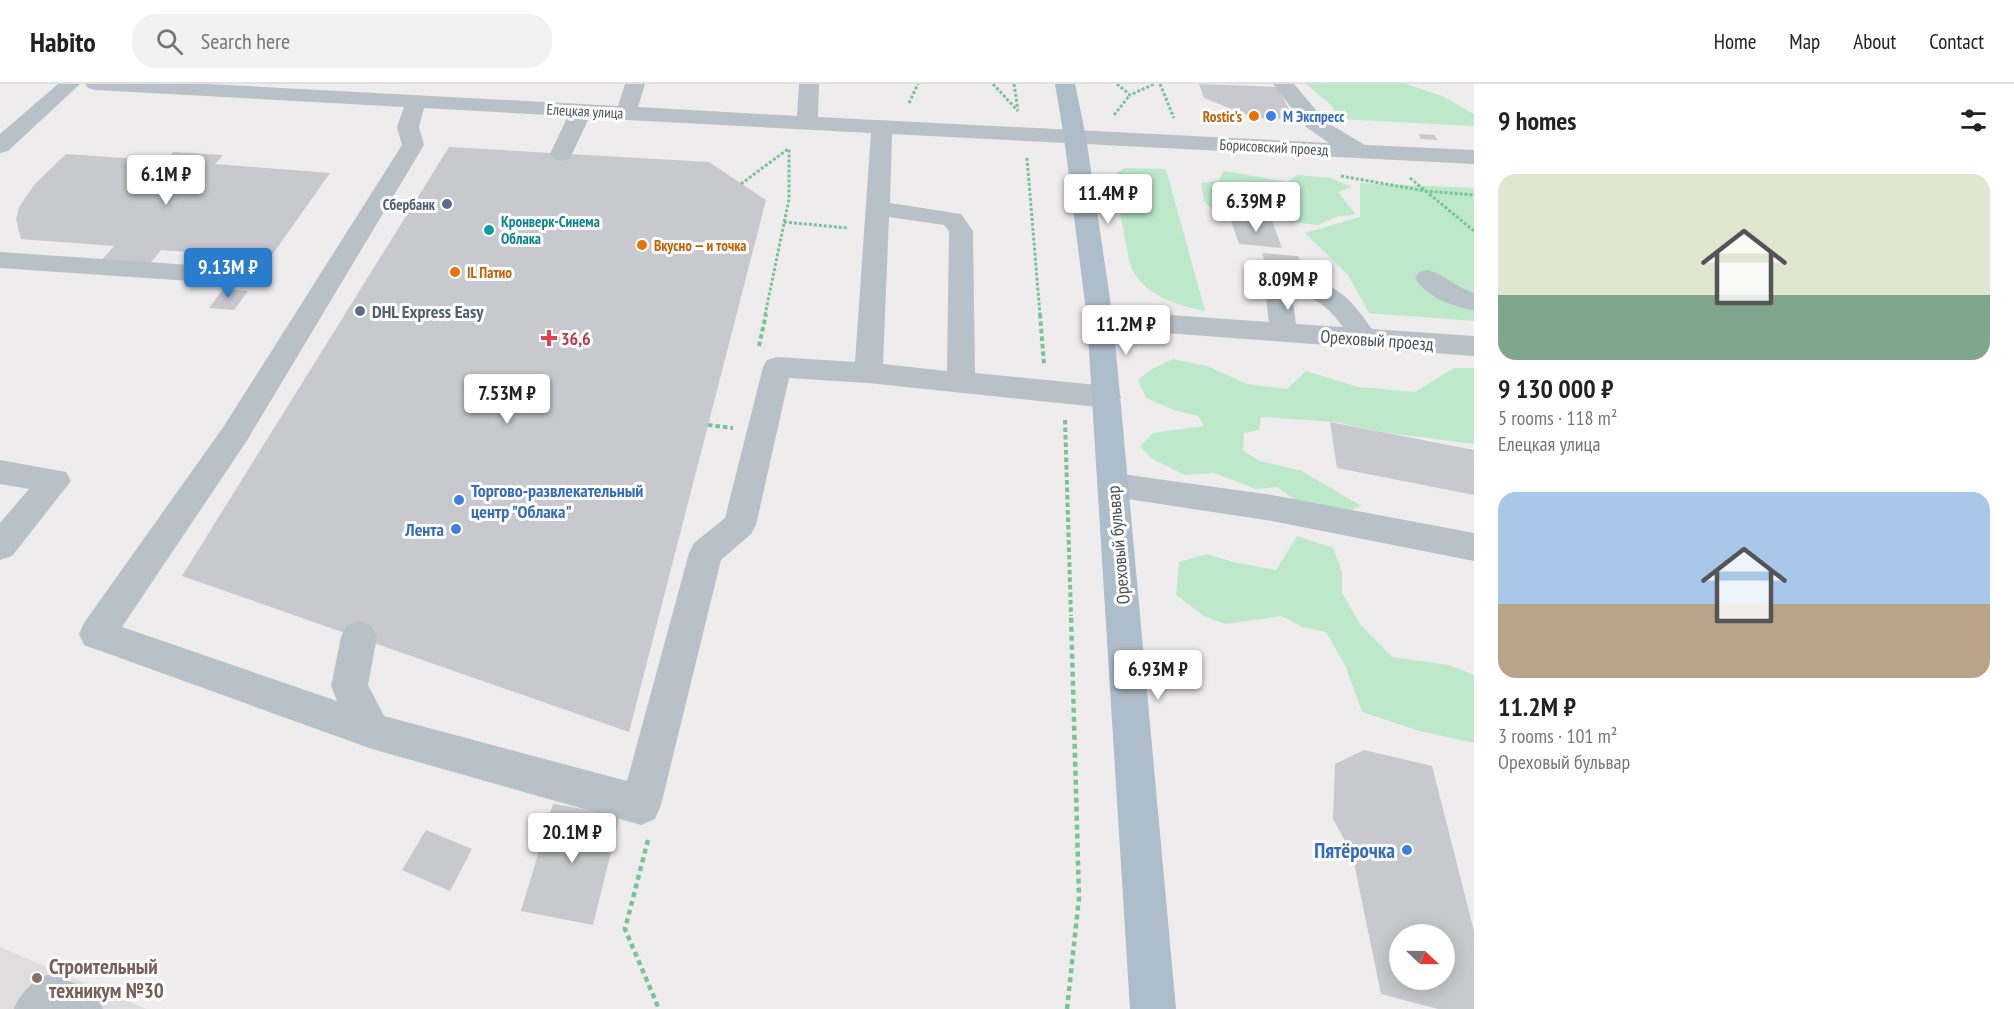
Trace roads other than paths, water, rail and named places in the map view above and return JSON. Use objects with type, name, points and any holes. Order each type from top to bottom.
[{"type":"main road","name":"Ореховый бульвар","points":[[1065,84],[1075,137],[1100,319],[1153,1009]]},
{"type":"street","points":[[0,146],[70,84]]},
{"type":"street","name":"Елецкая улица","points":[[95,84],[1075,137]]},
{"type":"street","points":[[626,113],[635,84]]},
{"type":"street","points":[[807,122],[810,84]]},
{"type":"street","points":[[1283,84],[1296,96],[1315,123],[1334,137],[1363,151]]},
{"type":"street","points":[[416,101],[408,127],[413,145],[235,434],[97,634],[372,731],[641,805],[706,553],[740,525],[777,367],[868,373],[1107,397]]},
{"type":"street","points":[[561,154],[582,110]]},
{"type":"street","points":[[868,373],[882,127]]},
{"type":"street","name":"Борисовский проезд","points":[[1075,137],[1474,157]]},
{"type":"street","points":[[877,219],[952,219],[961,231],[960,382]]},
{"type":"street","points":[[0,260],[249,277]]},
{"type":"street","points":[[1428,278],[1455,297],[1474,302]]},
{"type":"street","points":[[1284,333],[1278,291],[1286,286],[1316,288],[1330,294],[1365,339]]},
{"type":"street","name":"Ореховый проезд","points":[[1100,319],[1474,346]]},
{"type":"street","points":[[0,472],[55,481],[0,546]]},
{"type":"street","points":[[1114,485],[1272,508],[1474,547]]},
{"type":"street","points":[[359,638],[349,686],[372,731]]},
{"type":"street","points":[[37,1009],[52,996],[80,1009]]},
{"type":"place","name":"Rostic's","points":[[1254,116]]},
{"type":"place","name":"М Экспресс","points":[[1271,116]]},
{"type":"place","name":"Сбербанк","points":[[447,204]]},
{"type":"place","name":"Кронверк-Синема Облака","points":[[489,230]]},
{"type":"place","name":"Вкусно — и точка","points":[[642,245]]},
{"type":"place","name":"IL Патио","points":[[455,272]]},
{"type":"place","name":"DHL Express Easy","points":[[360,311]]},
{"type":"place","name":"36,6","points":[[549,338]]},
{"type":"place","name":"Торгово-развлекательный центр \"Облака\"","points":[[459,500]]},
{"type":"place","name":"Лента","points":[[456,529]]},
{"type":"place","name":"Пятёрочка","points":[[1407,850]]},
{"type":"place","name":"Строительный техникум №30","points":[[37,978]]}]
